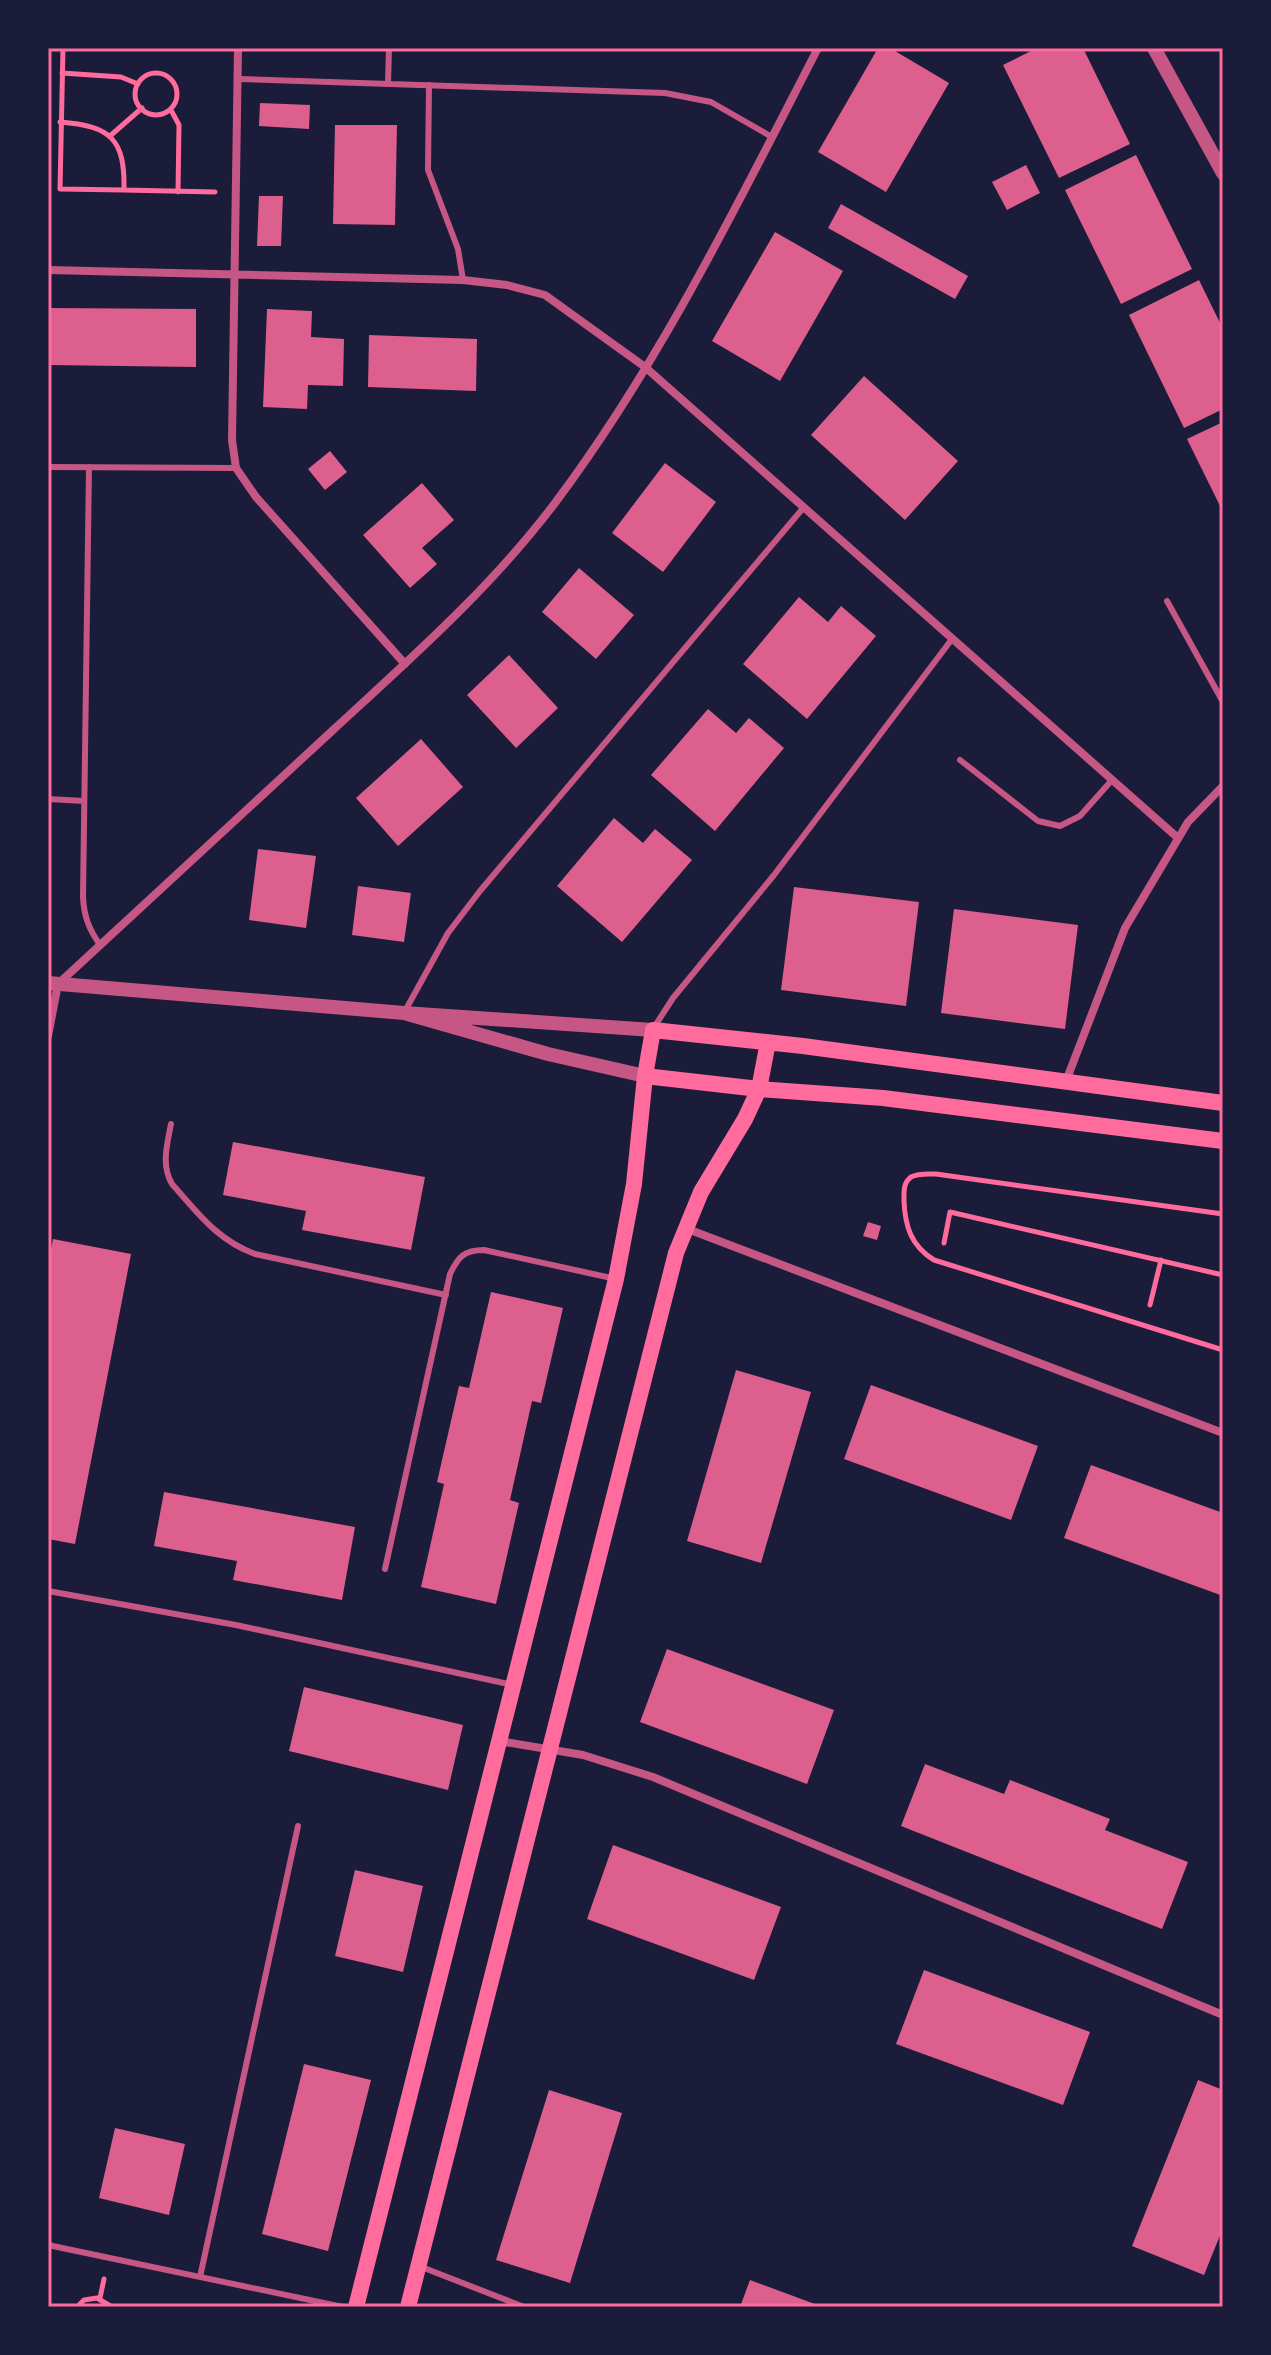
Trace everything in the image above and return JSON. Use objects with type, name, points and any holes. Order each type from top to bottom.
[{"type":"main road","points":[[356,2307],[616,1279],[634,1184],[653,1030],[768,1042],[1223,1103]]},
{"type":"main road","points":[[408,2307],[685,1228],[701,1192],[745,1119],[759,1089],[768,1042]]},
{"type":"main road","points":[[645,1076],[759,1089],[883,1098],[1223,1141]]},
{"type":"street","points":[[238,48],[232,440],[236,468],[256,497],[405,664]]},
{"type":"street","points":[[48,1036],[53,984],[100,945],[460,613],[553,505],[645,367],[715,246],[818,48]]},
{"type":"street","points":[[1154,48],[1223,173]]},
{"type":"street","points":[[48,270],[463,280],[507,285],[545,295],[645,367],[1178,838]]},
{"type":"street","points":[[1066,1081],[1125,928],[1198,809],[1223,786]]},
{"type":"street","points":[[53,984],[653,1030]]},
{"type":"street","points":[[404,1013],[548,1054],[645,1076]]},
{"type":"street","points":[[685,1228],[1223,1433]]},
{"type":"street","points":[[499,1741],[594,1758],[653,1777],[1223,2015]]},
{"type":"lane","points":[[388,84],[389,48]]},
{"type":"lane","points":[[238,79],[665,93],[711,102],[772,137]]},
{"type":"lane","points":[[429,85],[428,170],[458,249],[463,280]]},
{"type":"lane","points":[[48,467],[236,468]]},
{"type":"lane","points":[[89,467],[84,915],[88,928],[100,945]]},
{"type":"lane","points":[[404,1013],[448,933],[480,891],[804,507]]},
{"type":"lane","points":[[1167,601],[1223,702]]},
{"type":"lane","points":[[653,1030],[673,998],[774,875],[952,639]]},
{"type":"lane","points":[[960,760],[1038,821],[1060,826],[1080,816],[1112,780]]},
{"type":"lane","points":[[48,799],[84,801]]},
{"type":"lane","points":[[171,1124],[165,1152],[166,1175],[219,1236],[235,1247],[276,1259],[446,1295]]},
{"type":"lane","points":[[385,1569],[456,1262],[465,1252],[484,1250],[616,1279]]},
{"type":"lane","points":[[48,1591],[236,1625],[513,1685]]},
{"type":"lane","points":[[200,2277],[298,1826]]},
{"type":"lane","points":[[48,2245],[343,2307]]},
{"type":"lane","points":[[419,2266],[524,2307]]},
{"type":"path","points":[[63,48],[60,189],[236,193]]},
{"type":"path","points":[[62,73],[121,77],[138,84]]},
{"type":"path","points":[[150,74],[170,77],[177,90],[171,110],[157,115],[142,108],[135,93],[138,84],[150,74]]},
{"type":"path","points":[[110,136],[142,108]]},
{"type":"path","points":[[171,110],[179,125],[178,192]]},
{"type":"path","points":[[60,122],[85,124],[110,136],[119,145],[123,159],[124,190]]},
{"type":"path","points":[[1223,1214],[936,1174],[913,1176],[904,1190],[908,1229],[913,1240],[934,1260],[1223,1350]]},
{"type":"path","points":[[944,1243],[950,1212],[1223,1275]]},
{"type":"path","points":[[1150,1305],[1161,1260]]},
{"type":"path","points":[[77,2307],[84,2300],[97,2298],[112,2307]]},
{"type":"building","points":[[878,48],[890,48],[949,83],[886,192],[818,152]]},
{"type":"building","points":[[1037,48],[1083,48],[1130,144],[1059,178],[1003,65]]},
{"type":"building","points":[[260,103],[310,105],[309,129],[259,126]]},
{"type":"building","points":[[335,125],[397,125],[395,225],[333,224]]},
{"type":"building","points":[[1136,155],[1192,269],[1121,304],[1065,190]]},
{"type":"building","points":[[1026,165],[1040,193],[1007,210],[992,182]]},
{"type":"building","points":[[259,196],[283,196],[281,246],[257,246]]},
{"type":"building","points":[[841,204],[968,276],[955,299],[828,228]]},
{"type":"building","points":[[775,232],[843,271],[780,381],[712,341]]},
{"type":"building","points":[[1199,280],[1223,329],[1223,409],[1184,428],[1129,315]]},
{"type":"building","points":[[48,308],[196,309],[196,367],[48,365]]},
{"type":"building","points":[[267,309],[312,311],[311,337],[344,339],[343,386],[308,385],[307,409],[263,407]]},
{"type":"building","points":[[369,335],[477,339],[476,391],[368,387]]},
{"type":"building","points":[[864,376],[958,461],[905,520],[811,435]]},
{"type":"building","points":[[1223,422],[1223,512],[1187,439]]},
{"type":"building","points":[[330,451],[347,472],[325,490],[308,469]]},
{"type":"building","points":[[665,463],[716,502],[663,572],[612,533]]},
{"type":"building","points":[[422,483],[454,520],[422,548],[437,564],[410,588],[363,535]]},
{"type":"building","points":[[579,568],[634,615],[596,659],[542,612]]},
{"type":"building","points":[[799,597],[828,622],[841,606],[876,636],[807,719],[743,664]]},
{"type":"building","points":[[509,655],[558,708],[516,748],[467,695]]},
{"type":"building","points":[[708,709],[736,733],[749,718],[784,748],[715,831],[651,775]]},
{"type":"building","points":[[421,739],[463,787],[398,846],[356,798]]},
{"type":"building","points":[[614,818],[643,843],[655,829],[692,860],[622,942],[557,886]]},
{"type":"building","points":[[258,849],[316,856],[306,928],[249,920]]},
{"type":"building","points":[[358,886],[411,893],[404,942],[352,935]]},
{"type":"building","points":[[794,887],[919,902],[906,1006],[781,990]]},
{"type":"building","points":[[954,909],[1078,925],[1065,1029],[941,1013]]},
{"type":"building","points":[[233,1142],[425,1177],[411,1250],[302,1230],[306,1211],[223,1195]]},
{"type":"building","points":[[868,1222],[881,1226],[877,1240],[863,1236]]},
{"type":"building","points":[[53,1239],[131,1254],[75,1544],[48,1539],[48,1266]]},
{"type":"building","points":[[491,1292],[563,1308],[541,1403],[532,1401],[510,1500],[519,1503],[496,1604],[421,1587],[444,1484],[437,1482],[459,1386],[469,1388]]},
{"type":"building","points":[[736,1370],[811,1392],[761,1563],[687,1541]]},
{"type":"building","points":[[871,1385],[1038,1446],[1011,1520],[844,1459]]},
{"type":"building","points":[[1091,1465],[1223,1513],[1223,1596],[1064,1538]]},
{"type":"building","points":[[164,1492],[355,1527],[342,1600],[233,1580],[237,1561],[154,1546]]},
{"type":"building","points":[[667,1649],[834,1710],[807,1784],[640,1722]]},
{"type":"building","points":[[304,1687],[463,1725],[448,1790],[289,1751]]},
{"type":"building","points":[[925,1764],[1004,1794],[1010,1780],[1110,1819],[1105,1830],[1188,1862],[1162,1929],[901,1826]]},
{"type":"building","points":[[613,1845],[781,1907],[754,1980],[587,1919]]},
{"type":"building","points":[[355,1870],[423,1886],[403,1972],[335,1956]]},
{"type":"building","points":[[924,1970],[1090,2032],[1063,2105],[896,2044]]},
{"type":"building","points":[[304,2064],[371,2080],[328,2251],[262,2234]]},
{"type":"building","points":[[1198,2080],[1223,2090],[1223,2228],[1204,2275],[1132,2246]]},
{"type":"building","points":[[549,2090],[622,2113],[570,2283],[496,2260]]},
{"type":"building","points":[[115,2128],[185,2144],[169,2215],[99,2198]]},
{"type":"building","points":[[750,2280],[823,2307],[740,2307]]}]
